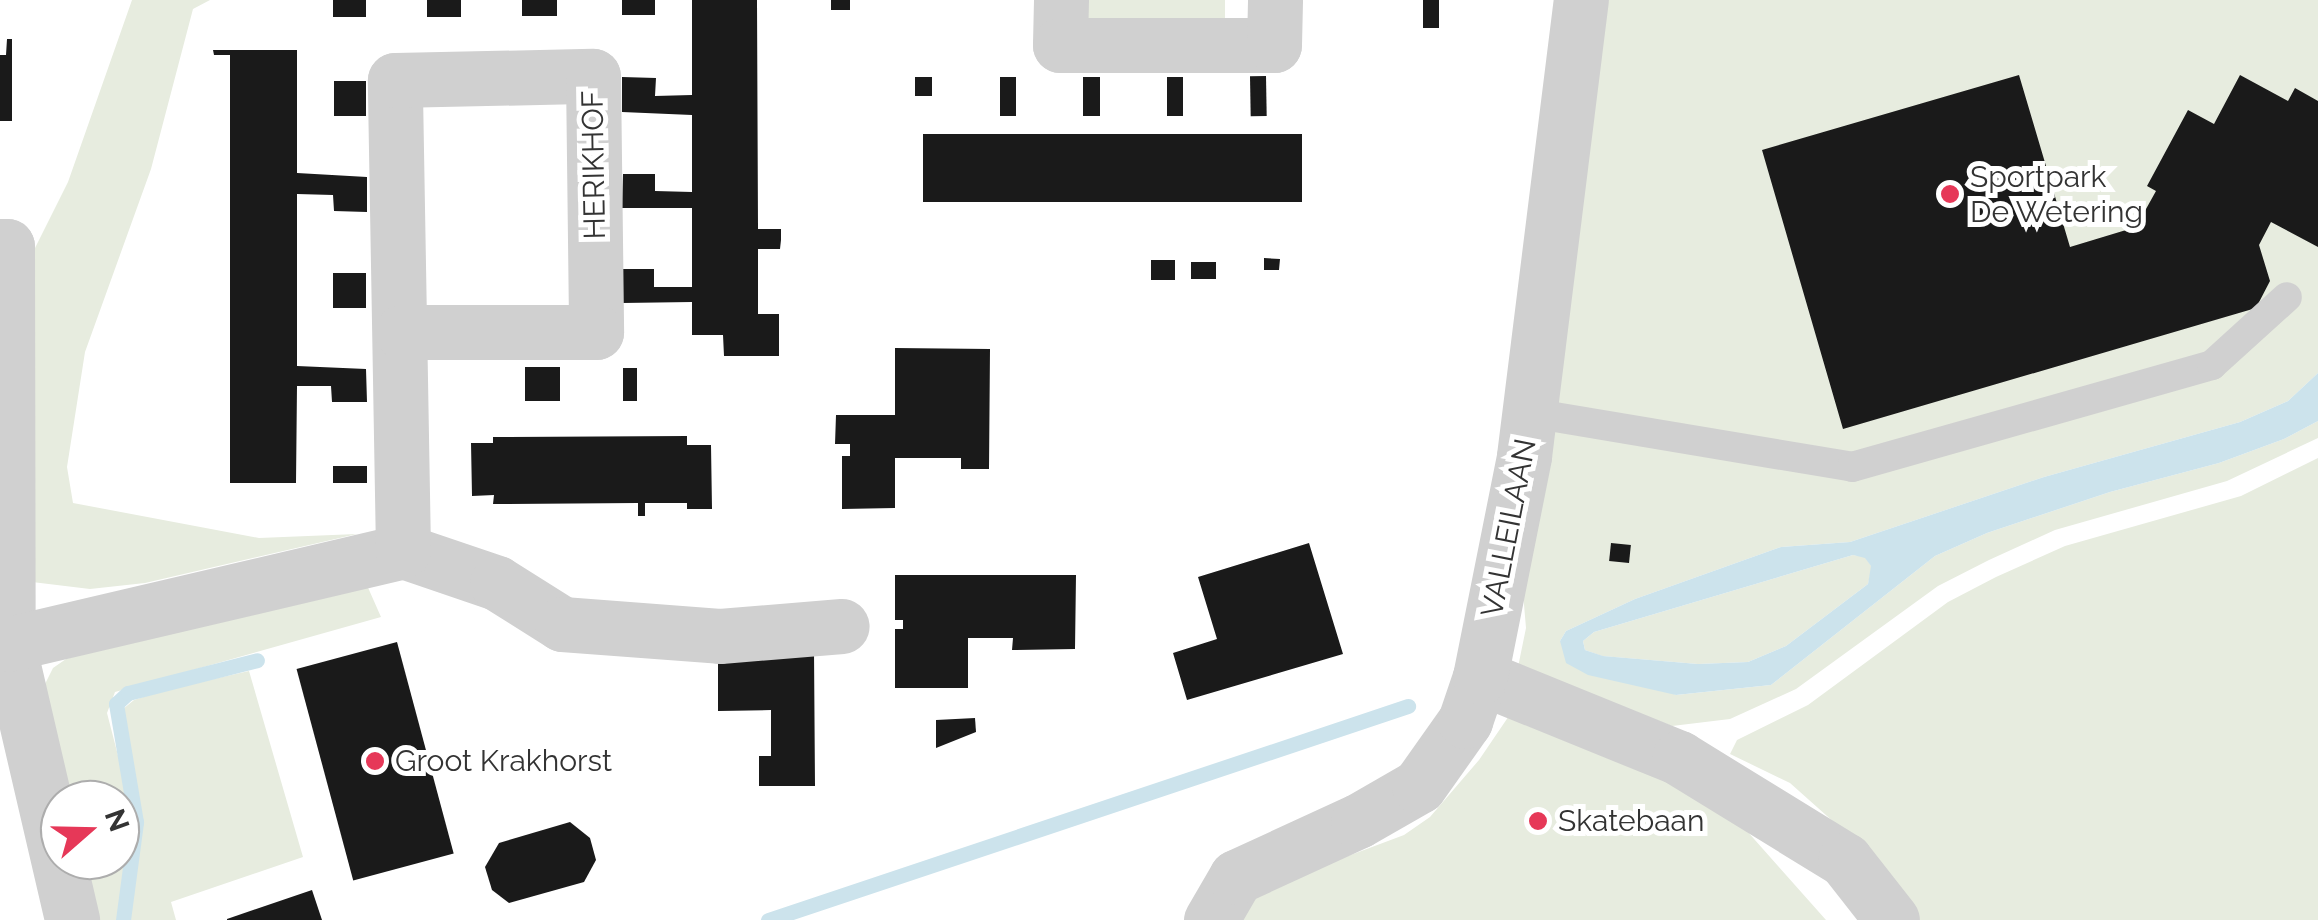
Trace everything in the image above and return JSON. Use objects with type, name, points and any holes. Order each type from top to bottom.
[{"type":"street","points":[[1061,0],[1060,45],[1274,45],[1275,0]]},
{"type":"street","name":"VALLEILAAN","points":[[1211,920],[1236,877],[1358,822],[1419,786],[1465,721],[1480,678],[1530,413],[1582,0]]},
{"type":"street","name":"HERIKHOF","points":[[402,332],[596,332],[593,76],[394,80],[404,551]]},
{"type":"street","points":[[0,246],[7,246],[8,644],[72,920]]},
{"type":"street","points":[[8,644],[404,551],[497,582],[562,624],[720,636],[842,626]]},
{"type":"street","points":[[1480,678],[1679,758],[1845,860],[1892,920]]},
{"type":"lane","points":[[1530,413],[1852,467],[2212,365],[2287,296]]},
{"type":"shaded area","points":[[132,0],[210,0],[193,9],[151,169],[85,352],[67,467],[73,503],[259,538],[357,534],[145,583],[90,589],[32,582],[27,264],[68,182]]},
{"type":"shaded area","points":[[1081,0],[1225,0],[1225,23],[1081,23]]},
{"type":"shaded area","name":"Sportpark De Wetering","points":[[1606,0],[2318,0],[2318,373],[2288,401],[2240,422],[2044,477],[1850,542],[1781,547],[1635,599],[1566,631],[1560,641],[1676,695],[1771,685],[1935,556],[1987,533],[2110,492],[2219,463],[2284,439],[2318,421],[2318,438],[2227,481],[2055,530],[1989,560],[1938,586],[1796,689],[1730,719],[1672,726],[1518,667],[1526,628],[1523,593]]},
{"type":"shaded area","points":[[2318,458],[2318,920],[1910,920],[1864,849],[1790,783],[1730,754],[1737,740],[1808,705],[1948,602],[1996,577],[2065,546],[2241,496]]},
{"type":"shaded area","points":[[1853,555],[1865,557],[1872,567],[1868,584],[1786,646],[1748,662],[1698,664],[1602,656],[1585,650],[1583,641],[1594,632]]},
{"type":"shaded area","points":[[347,582],[366,583],[381,617],[115,692],[107,713],[124,780],[65,780],[45,684],[53,668],[66,659]]},
{"type":"shaded area","points":[[249,671],[303,857],[171,902],[176,920],[130,920],[135,880],[140,880],[140,780],[134,780],[123,709],[134,700]]},
{"type":"shaded area","points":[[1515,707],[1567,727],[1739,822],[1826,920],[1238,920],[1247,904],[1268,886],[1404,835],[1430,817],[1479,760]]},
{"type":"shaded area","points":[[87,880],[125,880],[118,920],[96,920]]},
{"type":"water","points":[[2318,373],[2318,421],[2284,439],[2219,463],[2110,492],[1987,533],[1935,556],[1771,685],[1676,695],[1588,675],[1566,663],[1560,641],[1566,631],[1635,599],[1781,547],[1850,542],[2044,477],[2240,422],[2288,401]],"holes":[[[1853,555],[1865,558],[1871,566],[1868,584],[1786,646],[1748,662],[1698,664],[1603,656],[1585,650],[1583,641],[1594,632]]]},
{"type":"building","points":[[333,0],[366,0],[366,17],[333,17]]},
{"type":"building","points":[[427,0],[461,0],[461,17],[427,17]]},
{"type":"building","points":[[522,0],[557,0],[557,16],[522,16]]},
{"type":"building","points":[[622,0],[655,0],[655,15],[622,15]]},
{"type":"building","points":[[692,0],[757,0],[758,229],[781,229],[780,249],[758,249],[758,314],[779,314],[779,356],[724,356],[723,335],[692,335],[692,302],[622,303],[622,269],[654,269],[654,287],[692,287],[692,208],[622,208],[623,174],[655,174],[655,191],[692,192],[692,115],[622,112],[622,77],[656,78],[655,96],[692,95]]},
{"type":"building","points":[[831,0],[850,0],[850,10],[831,10]]},
{"type":"building","points":[[1423,0],[1439,0],[1439,28],[1423,28]]},
{"type":"building","points":[[7,39],[12,39],[12,121],[0,121],[0,55],[6,55]]},
{"type":"building","points":[[213,50],[297,50],[297,173],[367,177],[367,212],[334,211],[333,195],[297,194],[297,366],[366,369],[367,402],[332,402],[331,386],[297,386],[296,483],[230,483],[230,55],[214,55]]},
{"type":"building","points":[[2019,75],[2070,247],[2136,227],[2156,191],[2147,186],[2188,110],[2214,124],[2240,75],[2288,101],[2295,88],[2318,101],[2318,247],[2271,222],[2259,245],[2270,281],[2256,308],[1843,429],[1762,150]]},
{"type":"building","points":[[1250,76],[1266,76],[1267,116],[1251,116]]},
{"type":"building","points":[[915,77],[932,77],[932,96],[915,96]]},
{"type":"building","points":[[1000,77],[1016,77],[1016,116],[1000,116]]},
{"type":"building","points":[[1083,77],[1100,77],[1100,116],[1083,116]]},
{"type":"building","points":[[1167,77],[1183,77],[1183,116],[1167,116]]},
{"type":"building","points":[[334,81],[366,81],[366,116],[334,116]]},
{"type":"building","points":[[923,134],[1302,134],[1302,202],[923,202]]},
{"type":"building","points":[[1264,258],[1280,259],[1279,270],[1264,270]]},
{"type":"building","points":[[1151,260],[1175,260],[1175,280],[1151,280]]},
{"type":"building","points":[[1191,262],[1216,262],[1216,279],[1191,279]]},
{"type":"building","points":[[333,273],[366,273],[366,308],[333,308]]},
{"type":"building","points":[[895,348],[990,349],[989,469],[961,469],[961,458],[895,458],[895,508],[842,509],[842,456],[850,456],[850,444],[835,444],[836,415],[895,415]]},
{"type":"building","points":[[525,367],[560,367],[560,401],[525,401]]},
{"type":"building","points":[[623,368],[637,368],[637,401],[623,401]]},
{"type":"building","points":[[687,436],[687,445],[711,445],[712,509],[687,509],[687,503],[645,503],[645,516],[638,516],[638,503],[493,504],[494,495],[472,496],[471,443],[493,443],[493,437]]},
{"type":"building","points":[[333,466],[367,466],[367,483],[333,483]]},
{"type":"building","points":[[1309,543],[1343,654],[1187,700],[1173,653],[1217,639],[1198,577]]},
{"type":"building","points":[[1611,543],[1631,545],[1629,563],[1609,561]]},
{"type":"building","points":[[895,575],[1076,575],[1075,649],[1012,650],[1013,638],[968,638],[968,688],[895,688],[895,629],[903,629],[903,620],[895,620]]},
{"type":"building","name":"Groot Krakhorst","points":[[397,642],[454,854],[353,880],[297,669]]},
{"type":"building","points":[[814,650],[815,786],[759,786],[759,756],[771,756],[771,710],[718,711],[718,656]]},
{"type":"building","points":[[975,718],[976,732],[936,748],[936,720]]},
{"type":"building","points":[[570,822],[590,838],[596,860],[584,882],[509,903],[492,890],[485,867],[499,843]]},
{"type":"building","points":[[312,890],[322,920],[227,920],[227,919]]},
{"type":"waterway","points":[[123,920],[136,822],[116,704],[128,693],[257,660]]},
{"type":"waterway","points":[[768,920],[1408,706]]},
{"type":"place","name":"Sportpark De Wetering","points":[[1950,194]]},
{"type":"place","name":"Groot Krakhorst","points":[[375,761]]},
{"type":"place","name":"Skatebaan","points":[[1538,821]]}]
